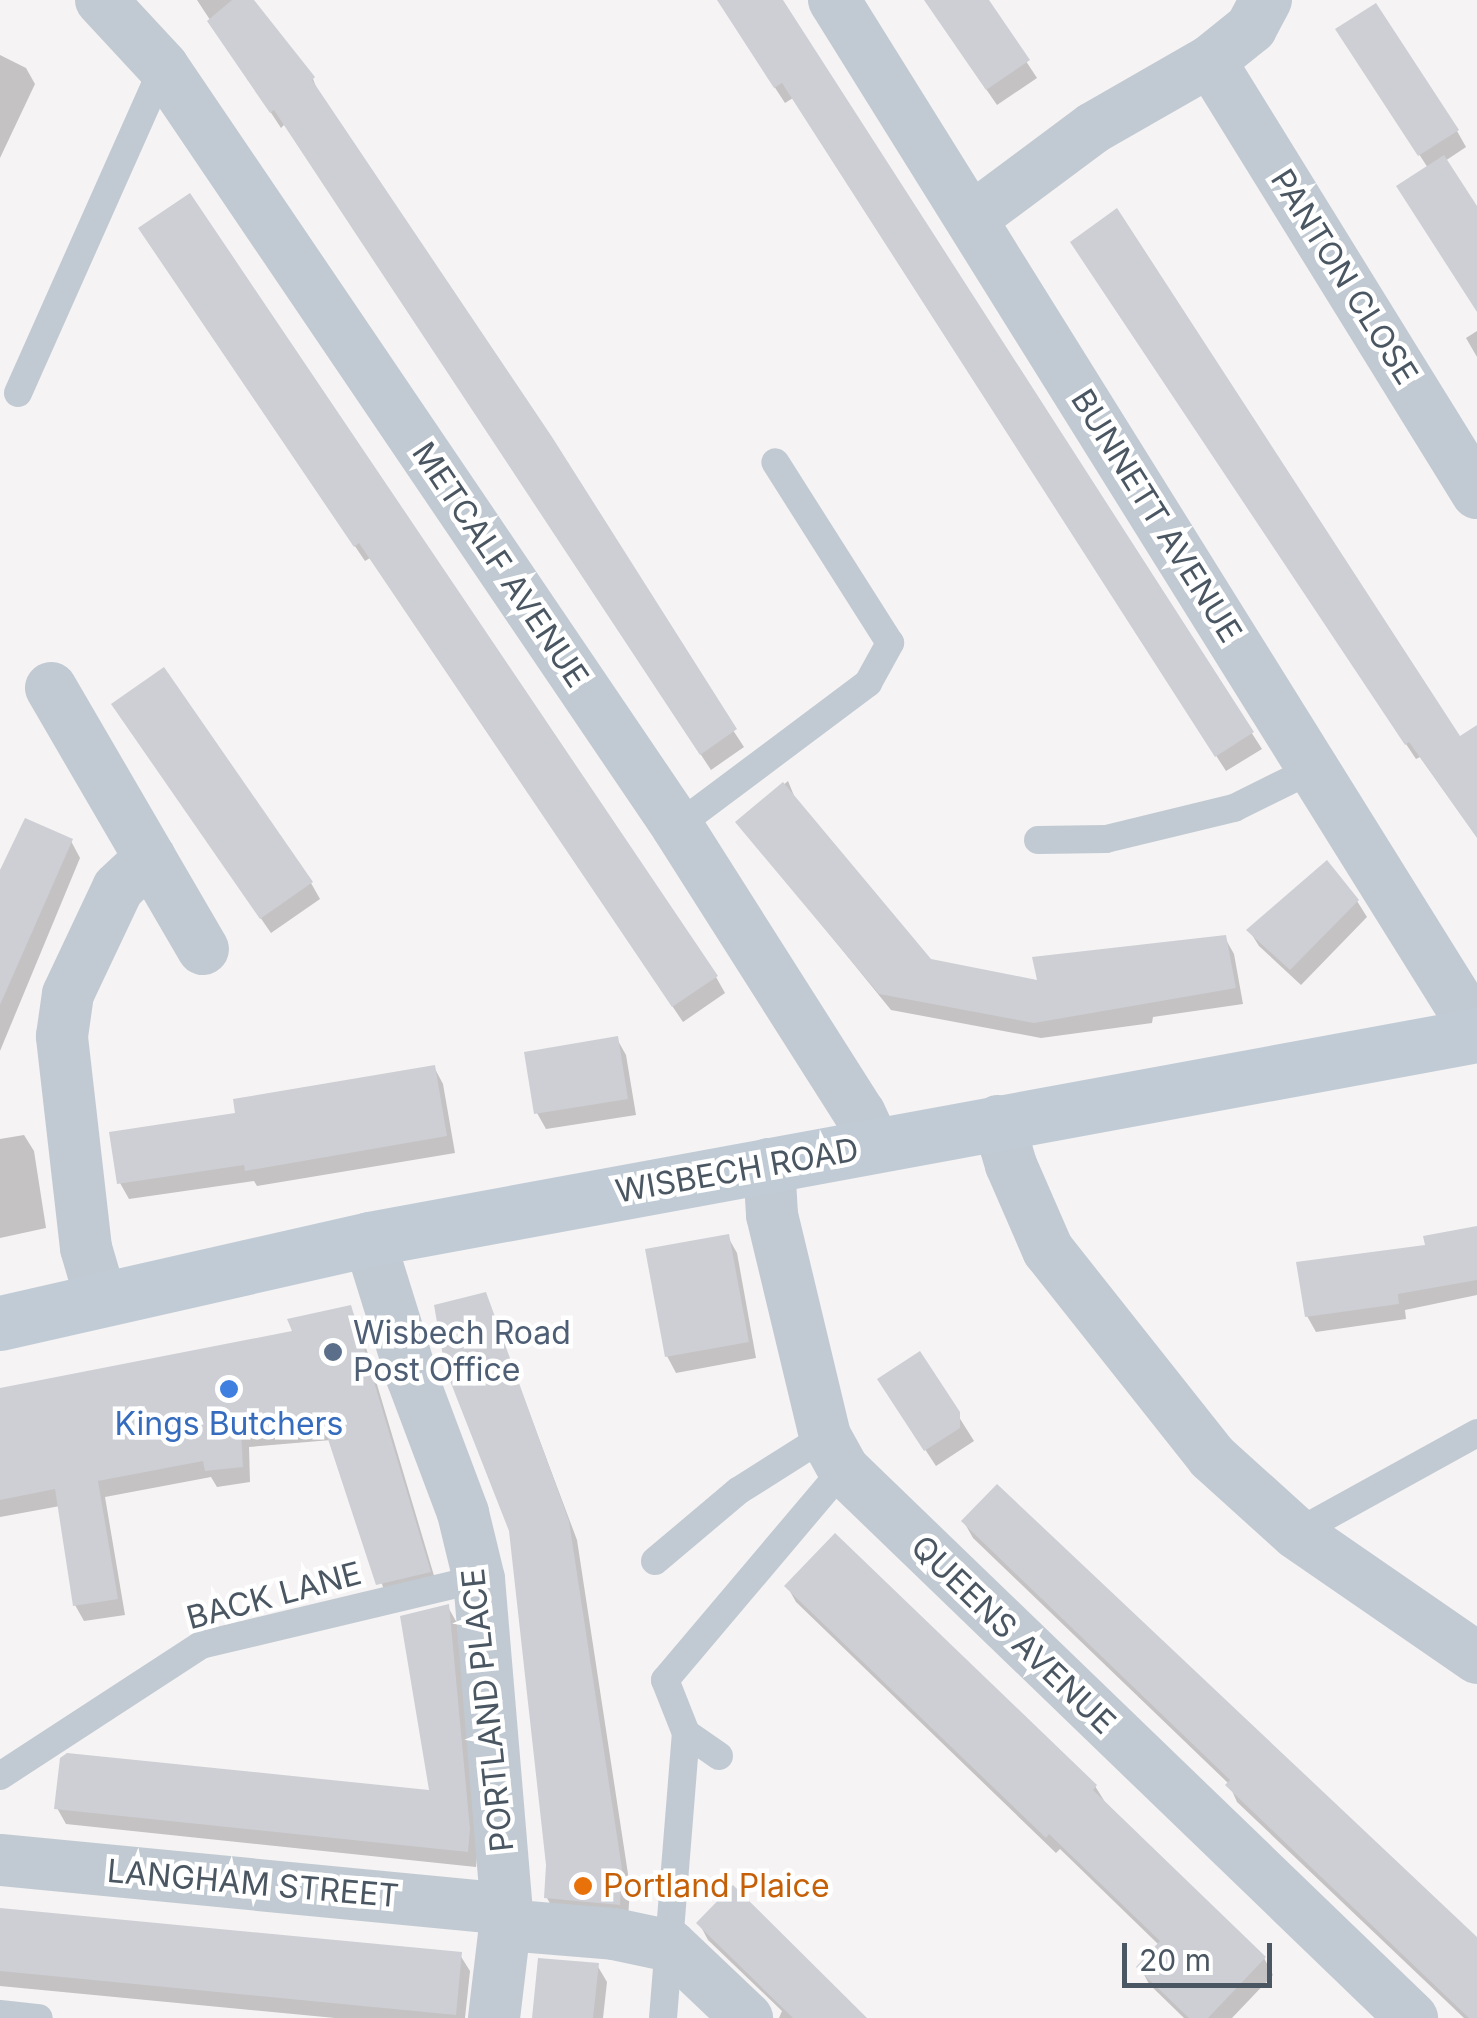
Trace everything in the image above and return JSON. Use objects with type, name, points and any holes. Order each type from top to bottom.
[{"type":"street","name":"METCALF AVENUE","points":[[101,0],[163,68],[676,826],[860,1114],[875,1146]]},
{"type":"street","name":"BUNNETT AVENUE","points":[[834,0],[1477,1034]]},
{"type":"street","points":[[972,218],[1094,128],[1210,60],[1251,28],[1266,0]]},
{"type":"street","name":"PANTON CLOSE","points":[[1210,60],[1477,493]]},
{"type":"street","points":[[51,688],[203,949]]},
{"type":"street","points":[[101,1299],[86,1248],[62,1036],[68,994],[118,888],[150,858]]},
{"type":"street","name":"WISBECH ROAD","points":[[0,1324],[369,1239],[1477,1034]]},
{"type":"street","points":[[998,1121],[1010,1165],[1048,1250],[1212,1457],[1296,1533],[1477,1658]]},
{"type":"street","points":[[769,1164],[772,1215],[834,1453]]},
{"type":"street","name":"PORTLAND PLACE","points":[[369,1239],[412,1378],[463,1513],[479,1579],[506,1917],[494,2018]]},
{"type":"street","name":"QUEENS AVENUE","points":[[834,1453],[1412,2018]]},
{"type":"street","name":"LANGHAM STREET","points":[[0,1860],[506,1917],[671,1946]]},
{"type":"street","points":[[671,1946],[747,2018]]},
{"type":"lane","points":[[18,394],[83,238],[163,68]]},
{"type":"lane","points":[[676,826],[868,682],[890,643],[775,462]]},
{"type":"lane","points":[[1038,840],[1106,839],[1234,808],[1312,770]]},
{"type":"lane","points":[[1296,1533],[1477,1433]]},
{"type":"lane","points":[[655,1561],[738,1491],[834,1453]]},
{"type":"lane","points":[[664,2018],[686,1734],[665,1680],[834,1453]]},
{"type":"lane","name":"BACK LANE","points":[[0,1776],[201,1645],[479,1579]]},
{"type":"lane","points":[[686,1734],[719,1756]]},
{"type":"lane","points":[[0,2014],[39,2018]]},
{"type":"building","points":[[232,0],[254,0],[315,77],[312,80],[552,437],[737,729],[700,755],[274,110],[270,113],[207,21]]},
{"type":"building","points":[[717,0],[783,0],[1254,732],[1215,757],[782,83],[774,88]]},
{"type":"building","points":[[924,0],[989,0],[1030,60],[986,90]]},
{"type":"building","points":[[1376,3],[1459,130],[1418,156],[1335,29]]},
{"type":"building","points":[[1444,155],[1477,206],[1477,312],[1396,186]]},
{"type":"building","points":[[190,193],[718,976],[672,1007],[359,543],[354,547],[138,228]]},
{"type":"building","points":[[1117,208],[1460,736],[1477,725],[1477,838],[1409,742],[1405,745],[1070,242]]},
{"type":"building","points":[[164,667],[313,882],[260,919],[111,704]]},
{"type":"building","points":[[783,782],[931,959],[1037,980],[1032,957],[1226,935],[1236,988],[1034,1023],[879,994],[735,822]]},
{"type":"building","points":[[25,818],[73,839],[0,1005],[0,870]]},
{"type":"building","points":[[1327,860],[1359,900],[1290,970],[1246,930]]},
{"type":"building","points":[[618,1036],[628,1099],[534,1114],[524,1052]]},
{"type":"building","points":[[435,1065],[447,1136],[245,1171],[244,1165],[117,1184],[109,1132],[235,1113],[233,1099]]},
{"type":"building","points":[[1477,1226],[1477,1280],[1398,1294],[1399,1304],[1305,1317],[1296,1262],[1425,1245],[1423,1236]]},
{"type":"building","points":[[729,1234],[749,1342],[665,1357],[645,1249]]},
{"type":"building","points":[[486,1292],[569,1521],[622,1869],[620,1905],[544,1898],[546,1865],[509,1531],[445,1368],[434,1305]]},
{"type":"building","points":[[351,1305],[431,1572],[376,1585],[323,1424],[241,1431],[243,1467],[205,1471],[203,1461],[98,1481],[118,1599],[73,1606],[55,1489],[0,1500],[0,1388],[292,1331],[287,1319]]},
{"type":"building","points":[[920,1351],[960,1412],[960,1428],[924,1451],[877,1379]]},
{"type":"building","points":[[997,1484],[1477,1937],[1477,2018],[1469,2018],[1225,1785],[1230,1780],[961,1521]]},
{"type":"building","points":[[835,1533],[1097,1785],[1093,1790],[1266,1957],[1208,2018],[1189,2018],[1136,1967],[1160,1941],[1049,1834],[1046,1838],[784,1586]]},
{"type":"building","points":[[449,1604],[470,1829],[468,1852],[54,1809],[60,1758],[67,1753],[429,1790],[400,1616]]},
{"type":"building","points":[[733,1885],[867,2018],[793,2018],[696,1923]]},
{"type":"building","points":[[0,1908],[462,1952],[456,2015],[0,1971]]},
{"type":"building","points":[[538,1958],[599,1963],[593,2018],[532,2018]]},
{"type":"place","name":"Wisbech Road Post Office","points":[[333,1352]]},
{"type":"place","name":"Kings Butchers","points":[[229,1389]]},
{"type":"place","name":"Portland Plaice","points":[[583,1886]]}]
